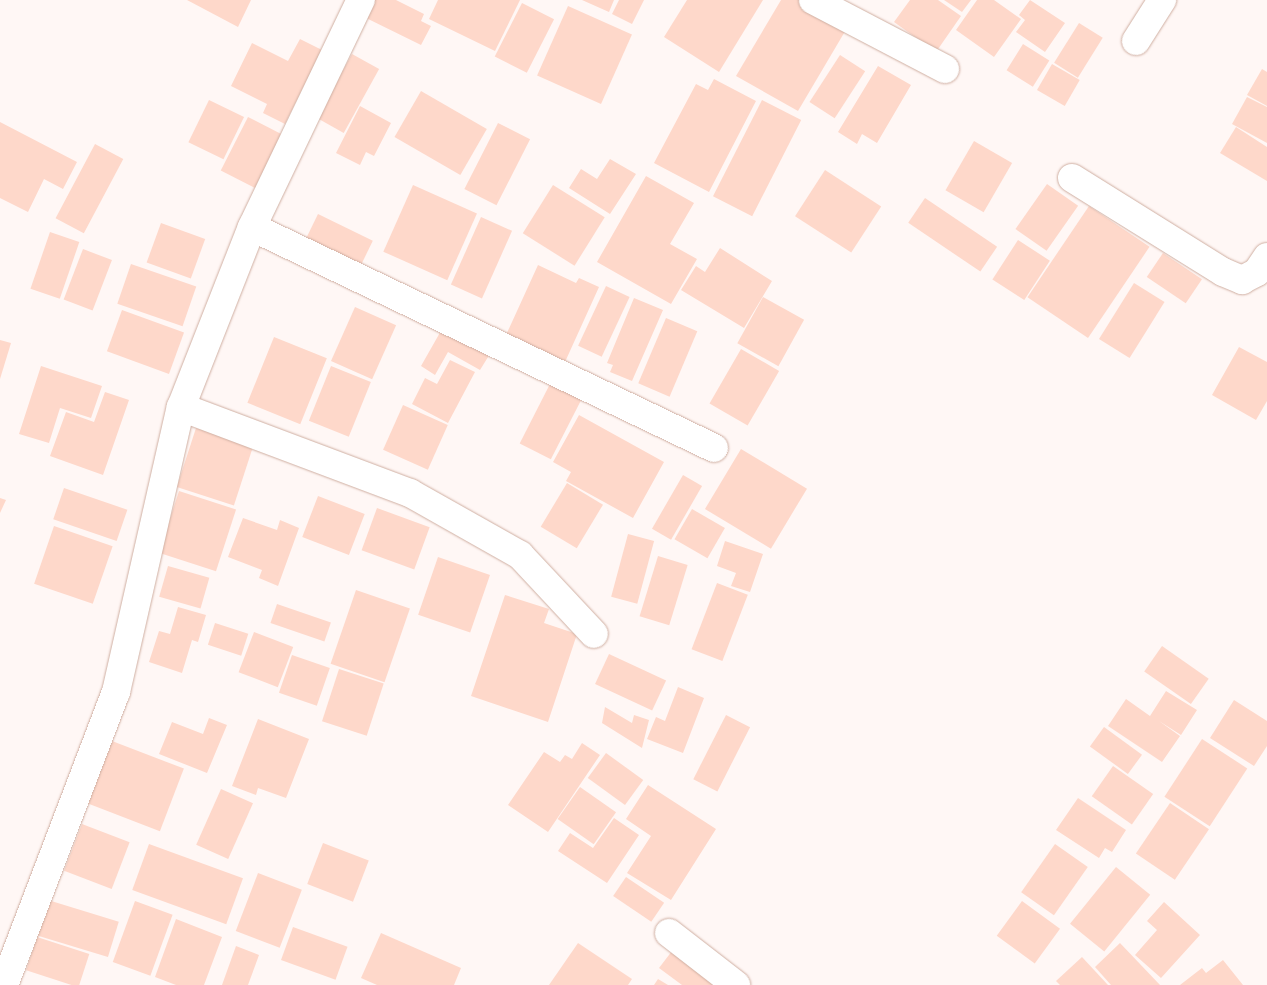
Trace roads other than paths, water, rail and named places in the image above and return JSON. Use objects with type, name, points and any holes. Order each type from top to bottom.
[{"type":"street","points":[[4,985],[116,692],[181,407],[252,227],[361,0]]},
{"type":"street","points":[[813,0],[945,69]]},
{"type":"street","points":[[1136,41],[1162,0]]},
{"type":"street","points":[[1072,178],[1222,272],[1242,280],[1257,272],[1267,257]]},
{"type":"street","points":[[252,227],[714,448]]},
{"type":"street","points":[[181,407],[410,493],[520,554],[594,634]]},
{"type":"street","points":[[670,933],[736,985]]}]
